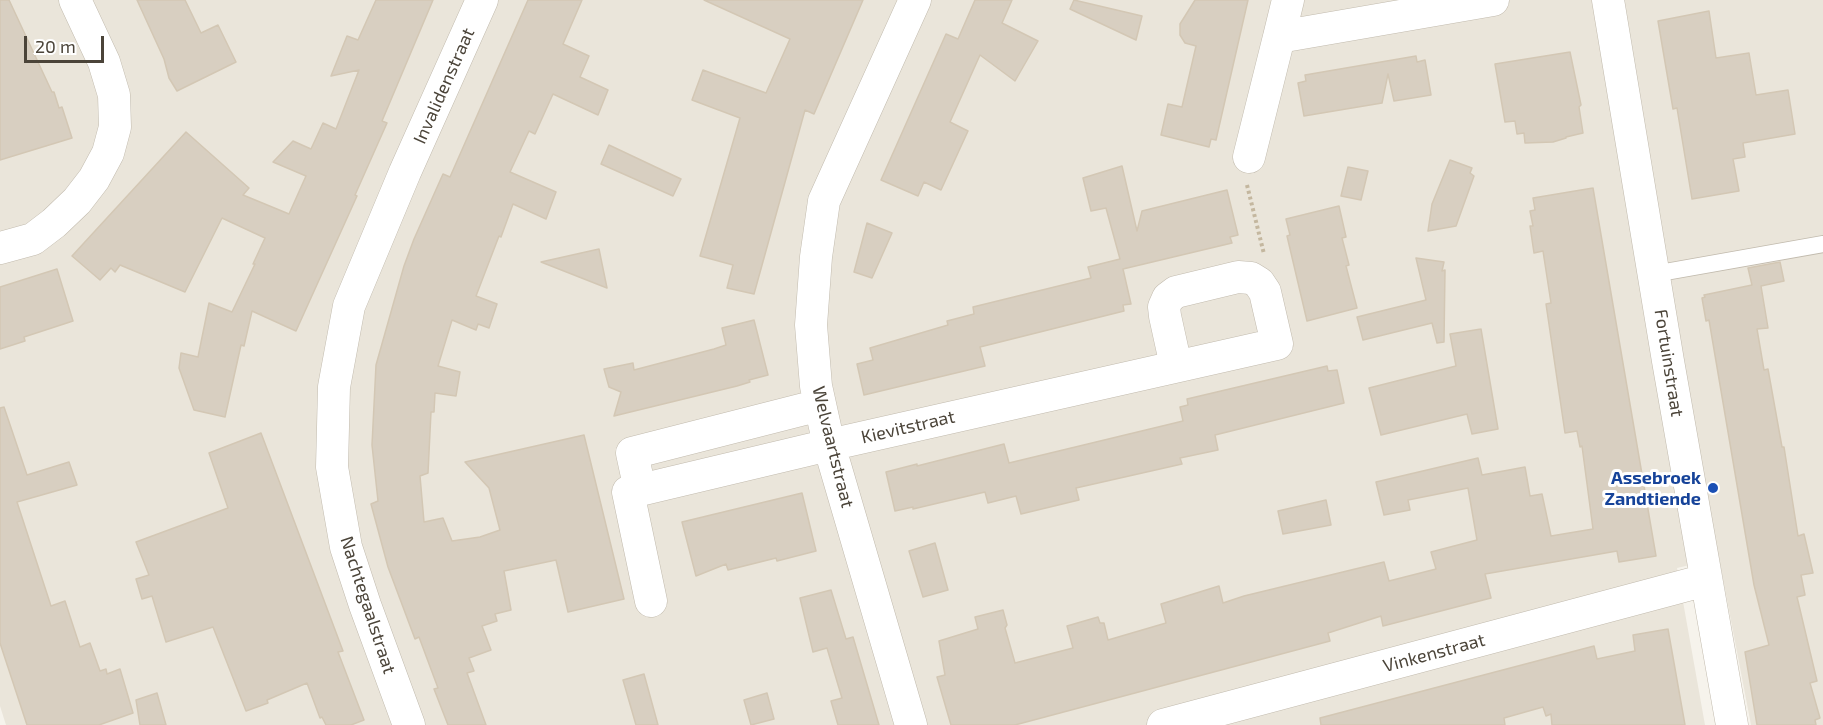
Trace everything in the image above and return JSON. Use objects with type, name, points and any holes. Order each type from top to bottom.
[{"type":"street","points":[[0,248],[33,238],[54,222],[77,201],[94,179],[108,153],[115,127],[114,95],[104,62],[75,0]]},
{"type":"street","name":"Invalidenstraat","points":[[405,172],[482,0]]},
{"type":"street","name":"Welvaartstraat","points":[[911,725],[829,445],[816,386],[811,325],[816,257],[824,201],[915,0]]},
{"type":"street","points":[[1249,157],[1288,0]]},
{"type":"street","points":[[1279,37],[1418,6],[1493,0]]},
{"type":"street","name":"Fortuinstraat","points":[[1608,0],[1732,725]]},
{"type":"street","name":"Nachtegaalstraat","points":[[405,172],[349,306],[334,387],[332,467],[346,547],[409,725]]},
{"type":"street","points":[[1176,366],[1165,316],[1164,307],[1168,298],[1176,292],[1238,277],[1251,278],[1259,283]]},
{"type":"street","name":"Kievitstraat","points":[[640,490],[1277,344],[1265,292],[1259,283]]},
{"type":"street","points":[[651,601],[628,492],[640,490],[632,453],[820,405]]},
{"type":"street","name":"Vinkenstraat","points":[[1163,725],[1706,580]]},
{"type":"lane","points":[[1654,274],[1823,244]]},
{"type":"path","points":[[1249,157],[1245,175],[1267,264],[1259,283]]},
{"type":"shaded area","points":[[0,0],[1823,0],[1823,725],[1751,725],[1719,558],[1677,568],[1705,725],[6,725],[0,706]]},
{"type":"building","points":[[0,0],[9,0],[54,92],[59,108],[62,107],[72,138],[0,160]]},
{"type":"building","points":[[137,0],[185,0],[201,33],[218,25],[236,62],[177,91],[169,78],[164,59]]},
{"type":"building","points":[[376,0],[433,0],[382,121],[387,123],[355,195],[357,196],[296,331],[252,311],[244,346],[241,345],[225,417],[194,410],[179,368],[181,353],[198,357],[209,303],[232,312],[265,238],[222,218],[185,292],[120,265],[115,272],[111,268],[100,280],[72,256],[186,132],[249,188],[243,195],[289,214],[306,176],[273,162],[293,141],[311,149],[323,123],[336,129],[359,70],[331,76],[347,36],[358,40]]},
{"type":"building","points":[[528,0],[582,0],[563,44],[589,56],[580,77],[608,90],[598,115],[553,94],[535,134],[529,131],[510,172],[556,192],[546,219],[513,204],[476,296],[497,304],[489,328],[478,324],[476,330],[452,320],[438,366],[460,372],[456,396],[435,393],[434,412],[431,412],[428,473],[420,476],[424,522],[443,518],[452,541],[480,537],[500,530],[489,488],[465,462],[584,435],[624,599],[568,612],[556,560],[504,571],[511,610],[495,614],[497,621],[482,626],[491,650],[469,658],[474,671],[467,673],[486,725],[448,725],[434,689],[438,688],[419,637],[415,639],[388,567],[371,504],[378,501],[372,445],[376,365],[414,239],[443,174],[450,177]]},
{"type":"building","points":[[704,0],[863,0],[814,114],[805,110],[754,294],[727,288],[733,265],[700,256],[740,118],[692,100],[703,70],[766,93],[790,39]]},
{"type":"building","points":[[975,0],[1012,0],[1002,23],[1038,41],[1015,81],[980,55],[950,122],[968,131],[941,190],[924,182],[918,196],[881,180],[946,34],[958,39]]},
{"type":"building","points":[[1074,0],[1142,16],[1136,40],[1070,9]]},
{"type":"building","points":[[1195,0],[1248,0],[1216,140],[1211,139],[1209,147],[1161,135],[1168,104],[1182,107],[1196,46],[1185,43],[1180,35],[1180,24]]},
{"type":"building","points":[[1709,11],[1716,58],[1749,53],[1756,95],[1788,90],[1795,134],[1743,143],[1745,157],[1733,159],[1739,191],[1692,199],[1677,108],[1673,109],[1658,21]]},
{"type":"building","points":[[1570,52],[1581,105],[1579,107],[1583,133],[1553,142],[1525,143],[1524,133],[1517,134],[1515,121],[1505,122],[1495,64]]},
{"type":"building","points":[[1416,56],[1417,62],[1425,60],[1431,95],[1394,101],[1388,74],[1382,103],[1304,116],[1298,83],[1306,81],[1305,75]]},
{"type":"building","points":[[609,145],[681,179],[673,196],[601,164]]},
{"type":"building","points":[[1450,160],[1472,168],[1470,173],[1474,176],[1456,226],[1428,231],[1432,204]]},
{"type":"building","points":[[1122,166],[1137,231],[1142,211],[1227,190],[1238,235],[1230,237],[1232,243],[1123,269],[1131,304],[1123,305],[1124,311],[980,347],[985,366],[864,395],[857,364],[873,360],[870,348],[948,325],[947,321],[974,314],[973,307],[1091,278],[1088,267],[1120,259],[1106,208],[1091,211],[1083,178]]},
{"type":"building","points":[[1348,167],[1368,171],[1361,200],[1341,196]]},
{"type":"building","points":[[1593,188],[1656,556],[1619,562],[1617,551],[1485,574],[1491,598],[1383,626],[1381,616],[1328,633],[1330,641],[1015,725],[951,725],[937,677],[945,675],[939,641],[978,629],[975,617],[1003,610],[1007,625],[1005,628],[1015,663],[1073,648],[1067,626],[1098,617],[1100,623],[1104,623],[1108,640],[1166,623],[1161,604],[1219,586],[1223,603],[1384,562],[1389,581],[1436,569],[1431,552],[1477,540],[1468,488],[1408,500],[1410,510],[1384,515],[1376,482],[1478,458],[1482,475],[1525,467],[1530,496],[1542,494],[1551,536],[1593,529],[1582,446],[1580,447],[1577,431],[1565,433],[1546,304],[1551,303],[1543,251],[1534,253],[1530,211],[1535,210],[1533,198]]},
{"type":"building","points":[[1339,206],[1346,237],[1342,238],[1349,265],[1346,266],[1357,308],[1307,321],[1287,236],[1290,235],[1286,219]]},
{"type":"building","points":[[867,223],[892,233],[872,278],[854,272]]},
{"type":"building","points":[[599,249],[607,288],[541,262]]},
{"type":"building","points":[[1416,258],[1444,262],[1442,271],[1445,270],[1444,342],[1437,343],[1432,323],[1363,340],[1357,317],[1426,300]]},
{"type":"building","points":[[1780,262],[1784,281],[1761,286],[1768,328],[1757,329],[1764,370],[1768,369],[1782,447],[1784,447],[1798,536],[1804,534],[1813,573],[1801,575],[1805,595],[1797,597],[1817,681],[1810,683],[1820,718],[1815,720],[1816,725],[1757,725],[1745,652],[1769,645],[1754,585],[1709,320],[1706,321],[1702,298],[1705,297],[1704,295],[1752,285],[1748,268]]},
{"type":"building","points":[[57,269],[73,321],[24,337],[25,341],[0,349],[0,287]]},
{"type":"building","points":[[754,320],[768,375],[737,386],[614,416],[621,392],[609,387],[604,369],[633,363],[634,370],[714,349],[726,345],[722,328]]},
{"type":"building","points":[[1481,329],[1498,429],[1472,434],[1467,414],[1381,435],[1369,388],[1456,366],[1450,334]]},
{"type":"building","points":[[1327,366],[1328,371],[1337,370],[1344,403],[1215,435],[1218,450],[1180,458],[1182,464],[1076,488],[1079,500],[1021,514],[1016,496],[988,503],[985,492],[895,511],[886,472],[1004,444],[1009,463],[1183,421],[1180,407],[1188,405],[1187,399]]},
{"type":"building","points":[[4,407],[27,475],[69,462],[77,485],[17,502],[51,606],[65,601],[80,647],[90,643],[100,671],[106,669],[107,674],[120,669],[133,713],[99,725],[27,725],[0,643],[0,408]]},
{"type":"building","points":[[261,433],[343,651],[338,652],[364,720],[351,725],[326,725],[322,717],[320,718],[307,683],[267,700],[268,703],[246,711],[213,627],[166,642],[152,596],[142,599],[136,579],[149,575],[136,542],[228,508],[209,453]]},
{"type":"building","points":[[802,493],[816,551],[728,570],[726,564],[696,576],[682,522]]},
{"type":"building","points":[[1326,500],[1331,525],[1283,534],[1278,511]]},
{"type":"building","points":[[935,543],[948,590],[923,597],[909,551]]},
{"type":"building","points":[[831,590],[846,639],[853,637],[879,725],[838,725],[831,701],[842,698],[827,648],[813,652],[800,598]]},
{"type":"building","points":[[1668,629],[1685,725],[1552,725],[1551,714],[1546,716],[1543,707],[1504,718],[1505,725],[1321,725],[1320,718],[1594,646],[1597,659],[1635,651],[1633,635]]},
{"type":"building","points":[[644,674],[658,725],[636,725],[623,680]]},
{"type":"building","points":[[157,693],[166,725],[140,725],[136,700]]},
{"type":"building","points":[[767,693],[774,719],[751,725],[744,700]]},
{"type":"place","name":"Assebroek Zandtiende","points":[[1713,488]]}]
